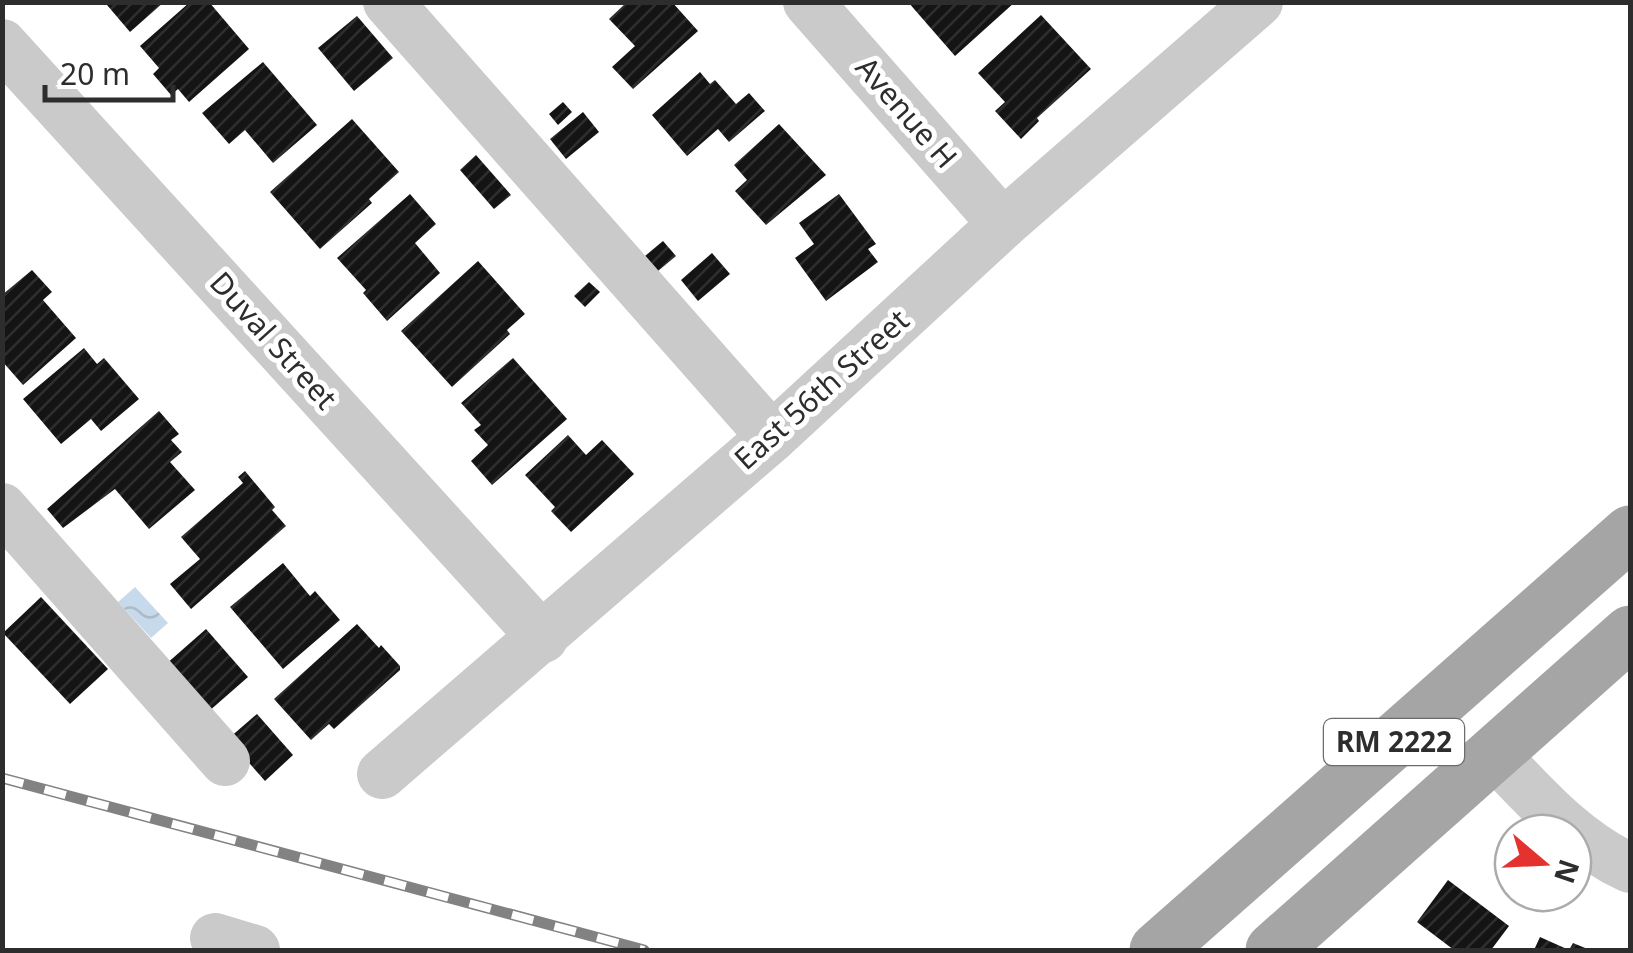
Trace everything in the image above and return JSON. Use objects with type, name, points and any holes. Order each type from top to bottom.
[{"type":"main road","name":"RM 2222","points":[[1157,950],[1630,533]]},
{"type":"main road","name":"RM 2222","points":[[1272,950],[1630,633]]},
{"type":"street","points":[[388,2],[772,437]]},
{"type":"street","name":"Avenue H","points":[[808,2],[1004,224]]},
{"type":"street","name":"East 56th Street","points":[[382,774],[772,437],[1235,10]]},
{"type":"street","name":"Duval Street","points":[[2,44],[543,638]]},
{"type":"street","points":[[2,508],[225,760]]},
{"type":"street","points":[[1494,754],[1569,830],[1630,868]]},
{"type":"water","points":[[135,587],[168,623],[151,638],[118,602]]},
{"type":"building","points":[[164,2],[130,32],[107,5]]},
{"type":"building","points":[[190,2],[209,2],[249,49],[189,102],[178,89],[171,95],[153,74],[159,68],[140,46]]},
{"type":"building","points":[[627,2],[672,2],[698,31],[633,89],[612,67],[635,46],[609,19]]},
{"type":"building","points":[[908,2],[1015,2],[955,56]]},
{"type":"building","points":[[1041,15],[1091,69],[1037,118],[1039,121],[1021,139],[995,111],[1005,102],[978,73]]},
{"type":"building","points":[[357,16],[393,58],[354,91],[318,48]]},
{"type":"building","points":[[263,62],[317,125],[273,163],[245,130],[229,144],[202,113]]},
{"type":"building","points":[[700,72],[710,84],[715,80],[736,104],[749,93],[765,111],[729,142],[718,129],[687,156],[652,115]]},
{"type":"building","points":[[563,102],[572,112],[558,125],[549,114]]},
{"type":"building","points":[[583,112],[599,132],[566,159],[550,139]]},
{"type":"building","points":[[352,119],[399,172],[369,199],[372,203],[320,249],[270,192]]},
{"type":"building","points":[[779,124],[826,175],[766,225],[735,191],[747,180],[734,165]]},
{"type":"building","points":[[476,155],[511,195],[494,209],[460,170]]},
{"type":"building","points":[[410,194],[436,224],[415,243],[440,273],[387,321],[337,258]]},
{"type":"building","points":[[839,194],[876,244],[868,249],[878,262],[826,301],[795,258],[814,244],[799,223]]},
{"type":"building","points":[[663,241],[676,256],[658,271],[645,256]]},
{"type":"building","points":[[712,253],[730,274],[698,301],[681,280]]},
{"type":"building","points":[[478,261],[525,314],[507,330],[510,334],[452,387],[401,331]]},
{"type":"building","points":[[32,270],[52,292],[43,300],[76,338],[23,385],[2,361],[2,295]]},
{"type":"building","points":[[589,282],[600,292],[585,307],[574,296]]},
{"type":"building","points":[[84,348],[97,364],[104,358],[139,399],[101,431],[91,419],[61,444],[23,399]]},
{"type":"building","points":[[513,358],[567,419],[492,485],[471,461],[488,445],[474,430],[481,425],[461,403]]},
{"type":"building","points":[[159,411],[179,434],[171,440],[182,452],[170,462],[195,490],[149,529],[115,489],[63,528],[47,509]]},
{"type":"building","points":[[568,435],[586,455],[602,440],[634,474],[571,532],[551,511],[555,507],[525,475]]},
{"type":"building","points":[[245,471],[286,526],[191,609],[170,584],[200,559],[181,537],[243,483],[238,477]]},
{"type":"building","points":[[283,563],[310,596],[315,591],[340,620],[283,669],[230,607]]},
{"type":"building","points":[[41,597],[108,669],[70,704],[3,633]]},
{"type":"building","points":[[357,624],[379,648],[381,645],[400,670],[334,729],[329,724],[311,740],[274,699]]},
{"type":"building","points":[[206,629],[248,677],[208,712],[165,665]]},
{"type":"building","points":[[257,714],[293,755],[265,781],[228,739]]},
{"type":"building","points":[[1448,880],[1509,926],[1491,950],[1454,950],[1417,922]]},
{"type":"building","points":[[1540,937],[1569,950],[1534,950]]},
{"type":"building","points":[[1573,943],[1590,950],[1569,950]]},
{"type":"railway","points":[[2,778],[644,950]]}]
